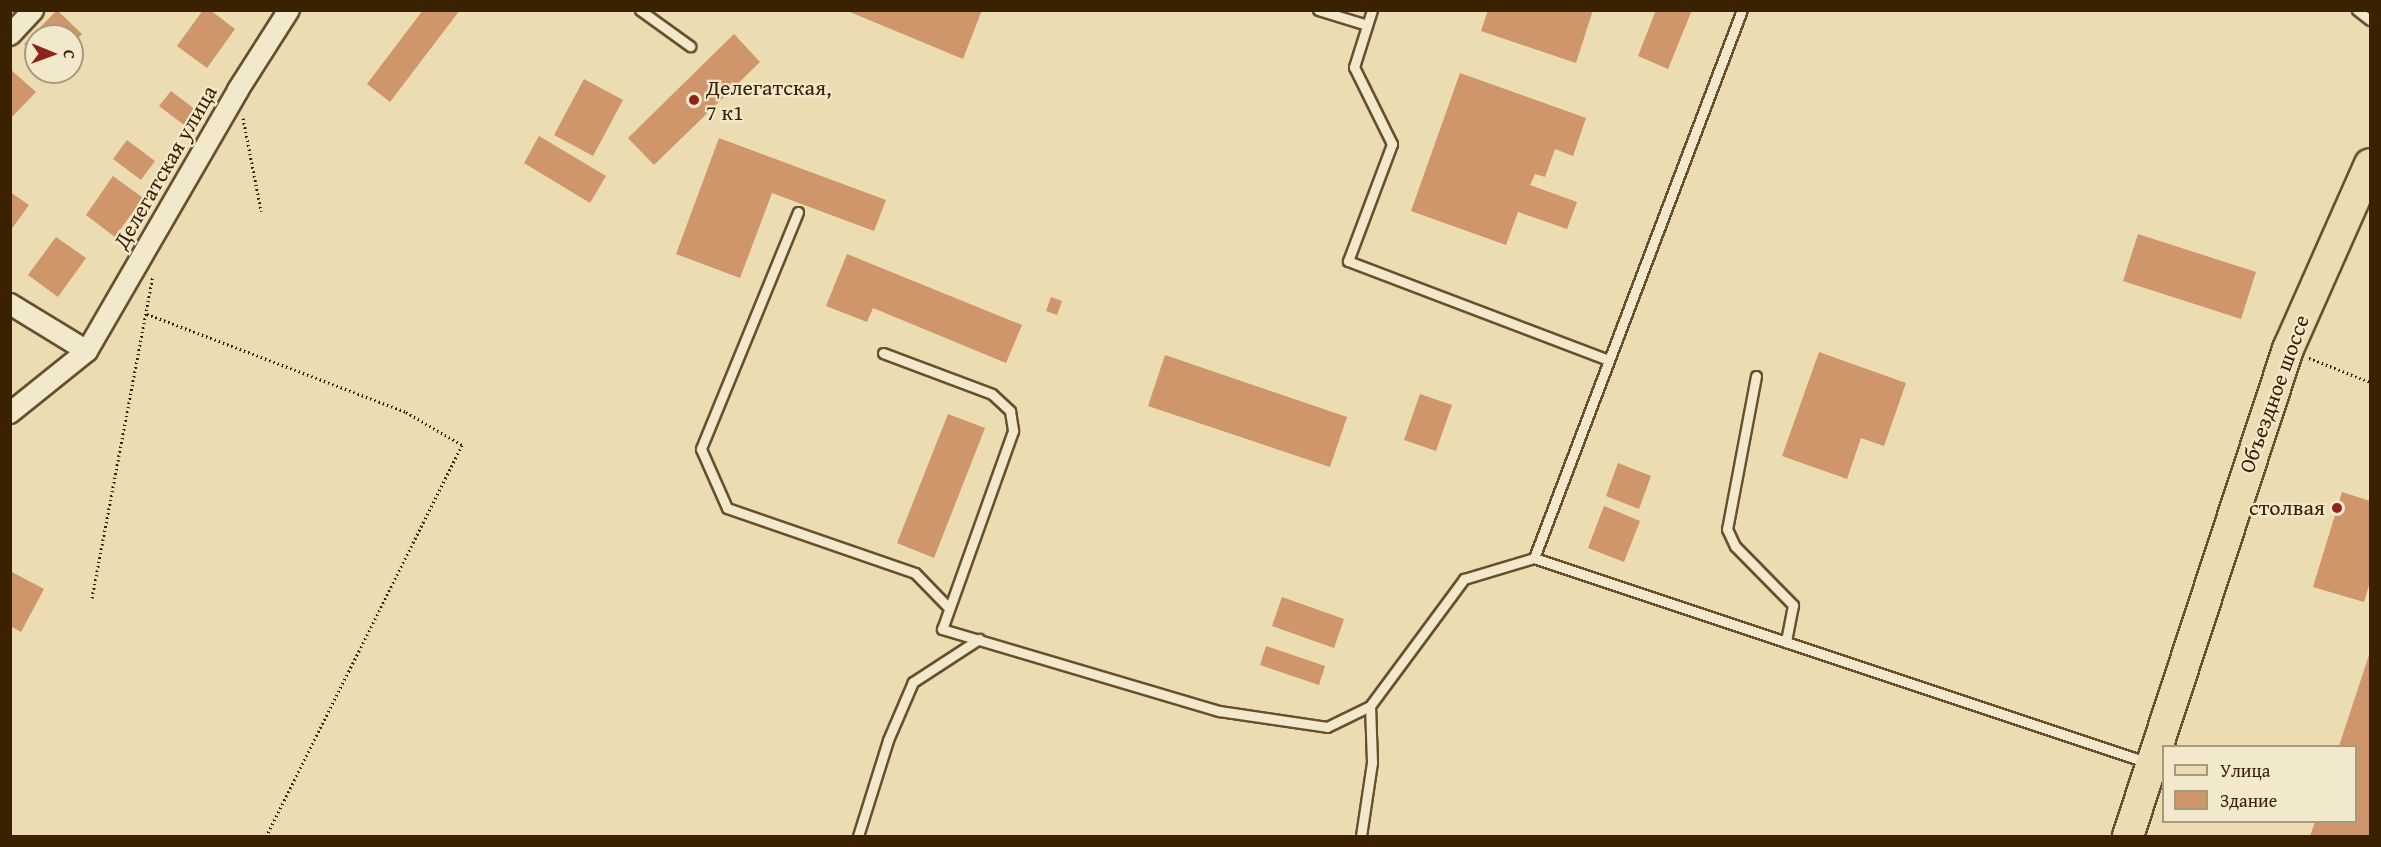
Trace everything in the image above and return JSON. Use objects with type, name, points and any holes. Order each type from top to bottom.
[{"type":"main road","name":"Объездное шоссе","points":[[2128,837],[2288,349],[2370,164]]},
{"type":"street","points":[[10,34],[33,10]]},
{"type":"street","name":"Делегатская улица","points":[[10,413],[87,351],[238,90],[289,10]]},
{"type":"street","points":[[10,304],[87,351]]},
{"type":"lane","points":[[640,10],[690,46]]},
{"type":"lane","points":[[1318,10],[1367,25]]},
{"type":"lane","points":[[1372,10],[1354,67],[1392,144],[1348,261],[1609,360]]},
{"type":"lane","points":[[1534,558],[1742,10]]},
{"type":"lane","points":[[2356,10],[2370,20]]},
{"type":"lane","points":[[798,212],[701,449],[727,508],[915,573],[949,608]]},
{"type":"lane","points":[[883,353],[992,394],[1010,411],[1013,431],[942,628],[1219,711],[1327,727],[1370,706],[1464,579],[1534,558],[2151,764]]},
{"type":"lane","points":[[1756,376],[1727,529],[1735,546],[1793,605],[1786,642]]},
{"type":"lane","points":[[858,837],[888,740],[913,682],[978,639]]},
{"type":"lane","points":[[1361,837],[1372,762],[1370,706]]},
{"type":"path","points":[[238,90],[261,211]]},
{"type":"path","points":[[92,598],[154,271]]},
{"type":"path","points":[[147,314],[406,412],[462,445],[266,837]]},
{"type":"path","points":[[2288,349],[2370,382]]},
{"type":"building","points":[[57,10],[72,24],[43,24]]},
{"type":"building","points":[[203,10],[210,10],[235,29],[207,68],[177,46]]},
{"type":"building","points":[[423,10],[460,10],[390,102],[367,84]]},
{"type":"building","points":[[845,10],[982,10],[963,59]]},
{"type":"building","points":[[1488,10],[1593,10],[1576,63],[1481,31]]},
{"type":"building","points":[[1656,10],[1692,10],[1668,69],[1638,56]]},
{"type":"building","name":"Делегатская, 7 к1","points":[[734,34],[760,62],[654,165],[628,138]]},
{"type":"building","points":[[10,69],[24,84],[36,92],[10,119]]},
{"type":"building","points":[[1460,73],[1586,118],[1573,156],[1555,149],[1545,177],[1535,174],[1530,185],[1577,202],[1567,229],[1518,212],[1506,245],[1411,211]]},
{"type":"building","points":[[584,79],[623,100],[593,156],[554,135]]},
{"type":"building","points":[[171,91],[200,113],[188,128],[159,106]]},
{"type":"building","points":[[539,136],[606,176],[590,203],[524,163]]},
{"type":"building","points":[[719,138],[886,200],[874,231],[772,193],[740,278],[676,254]]},
{"type":"building","points":[[127,140],[155,161],[141,180],[113,159]]},
{"type":"building","points":[[113,176],[143,198],[115,237],[86,215]]},
{"type":"building","points":[[10,192],[29,205],[10,231]]},
{"type":"building","points":[[2138,234],[2256,272],[2241,319],[2123,281]]},
{"type":"building","points":[[56,237],[86,258],[58,297],[28,275]]},
{"type":"building","points":[[847,254],[1022,325],[1006,363],[873,308],[867,322],[826,306]]},
{"type":"building","points":[[1051,297],[1062,301],[1057,315],[1046,311]]},
{"type":"building","points":[[1819,352],[1906,383],[1884,446],[1861,438],[1847,479],[1782,456]]},
{"type":"building","points":[[1165,355],[1347,417],[1330,467],[1148,406]]},
{"type":"building","points":[[1420,394],[1452,405],[1436,451],[1404,440]]},
{"type":"building","points":[[948,414],[985,428],[934,558],[897,543]]},
{"type":"building","points":[[1618,463],[1651,476],[1639,509],[1606,496]]},
{"type":"building","points":[[2342,492],[2370,501],[2370,582],[2364,602],[2313,587]]},
{"type":"building","points":[[1604,506],[1640,521],[1624,562],[1588,548]]},
{"type":"building","points":[[10,571],[44,589],[21,632],[10,626]]},
{"type":"building","points":[[1282,597],[1344,619],[1334,648],[1272,626]]},
{"type":"building","points":[[1266,646],[1325,666],[1319,685],[1260,665]]},
{"type":"building","points":[[2370,652],[2370,836],[2310,836],[2315,823],[2357,823],[2357,745],[2339,745]]},
{"type":"place","name":"Делегатская, 7 к1","points":[[694,100]]},
{"type":"place","name":"столвая","points":[[2337,508]]}]
